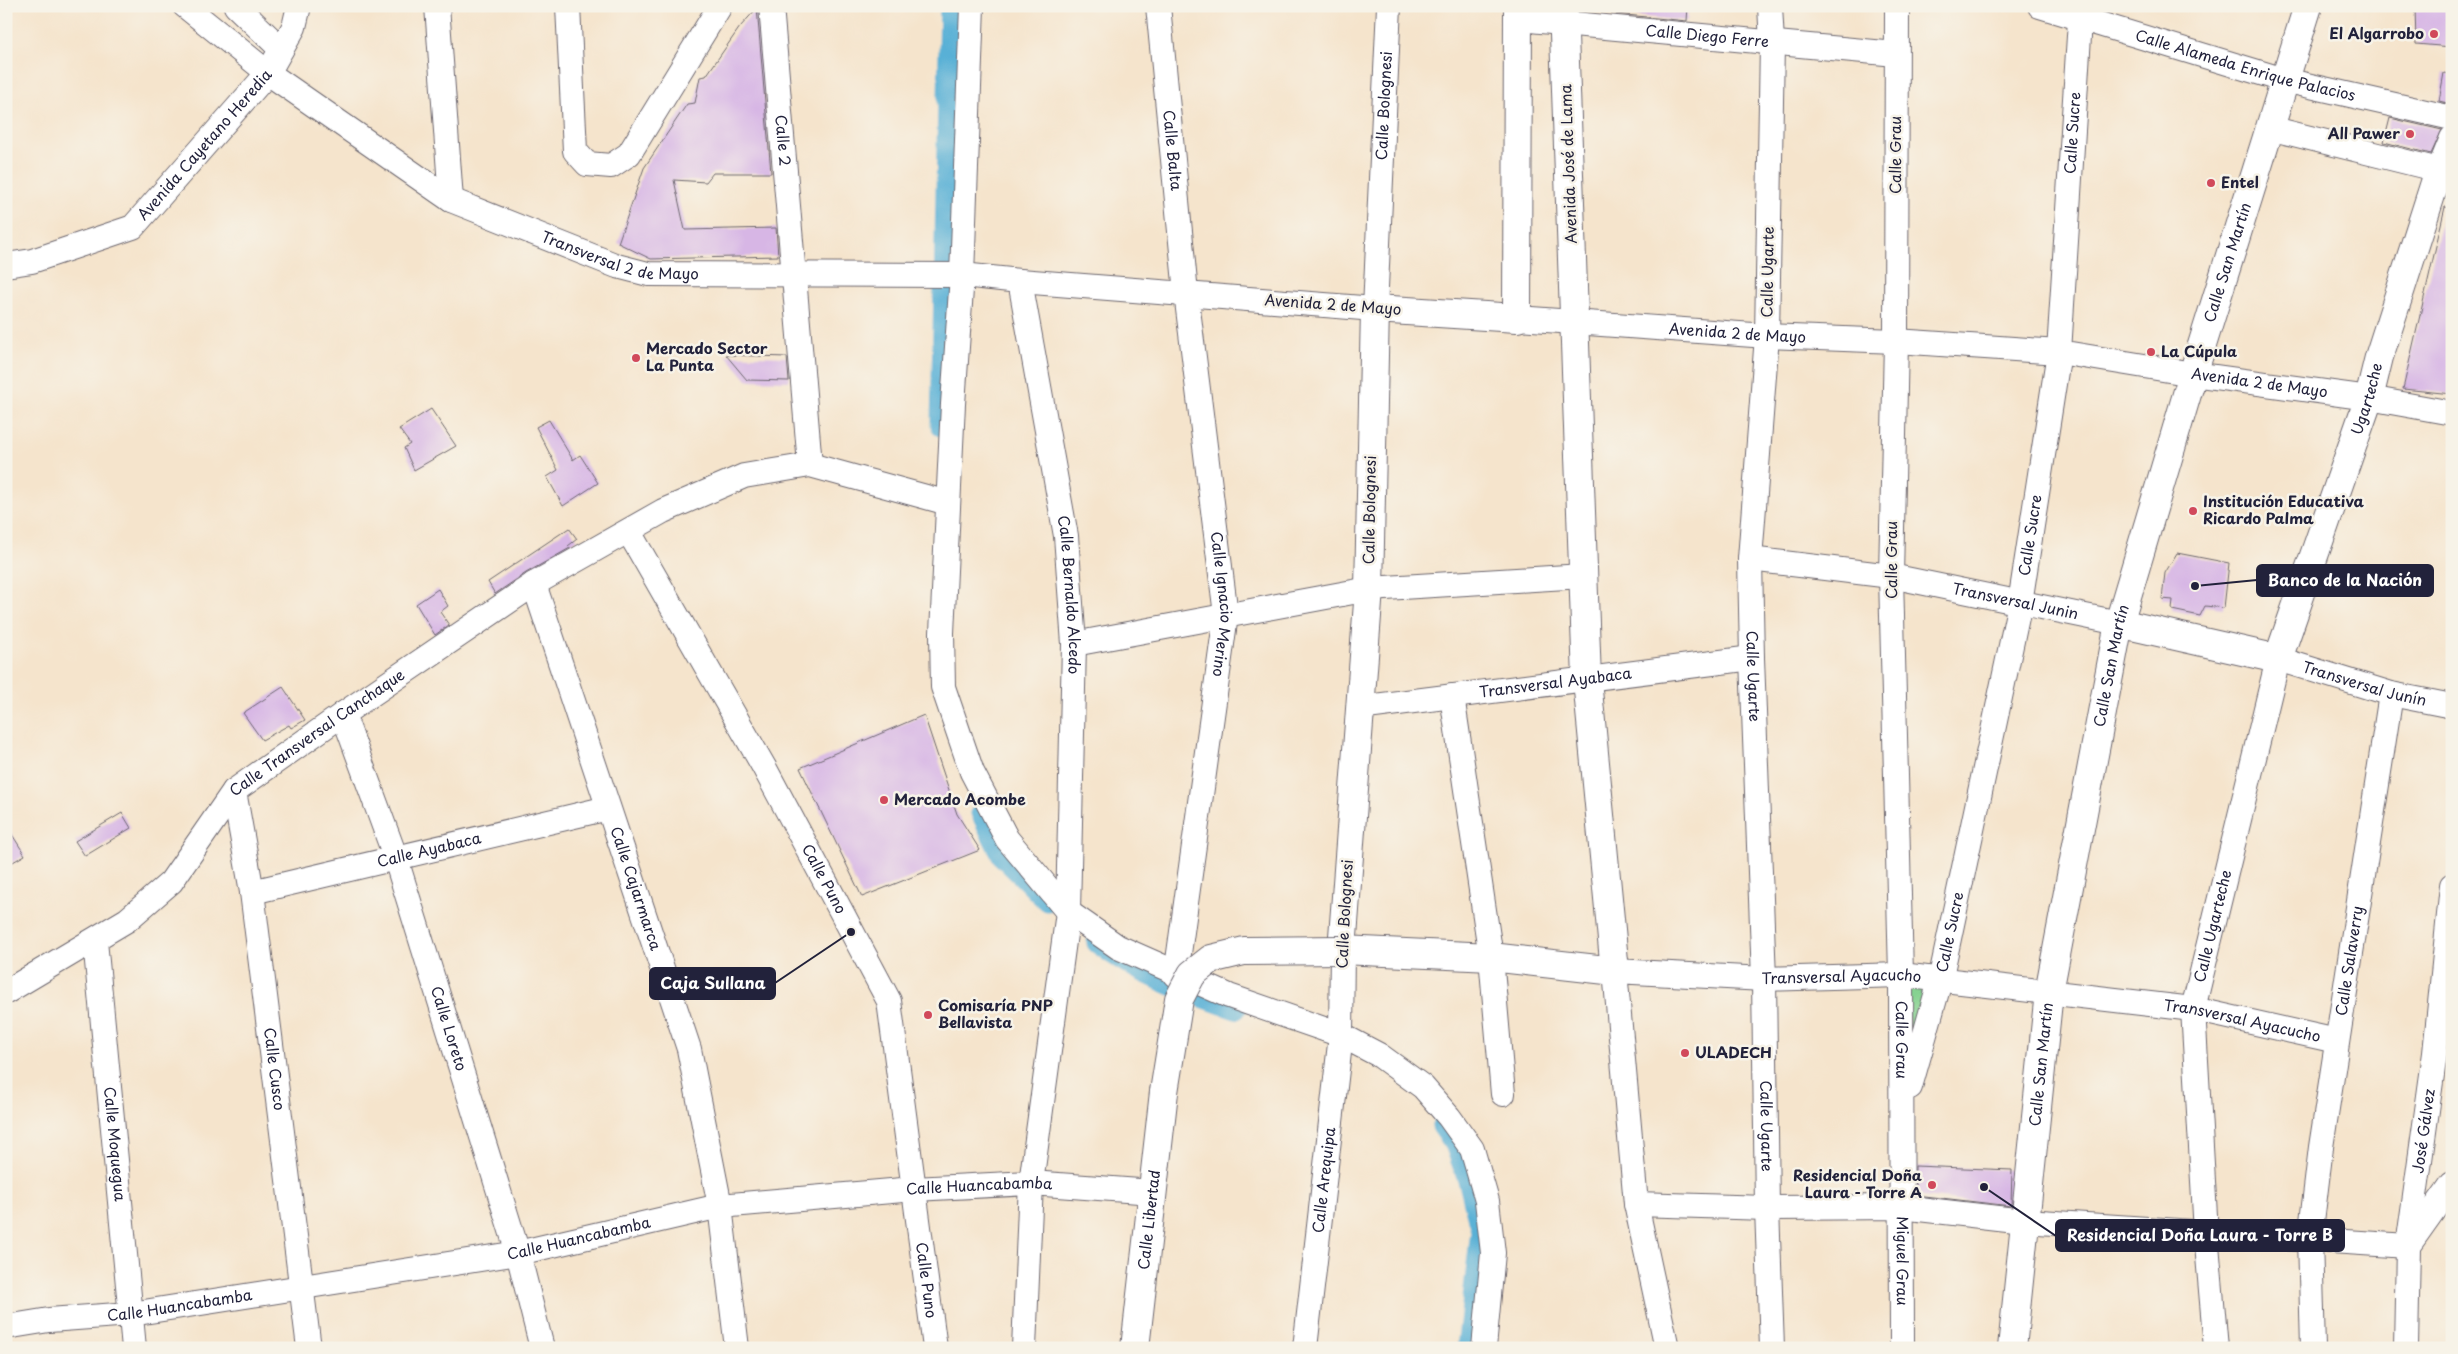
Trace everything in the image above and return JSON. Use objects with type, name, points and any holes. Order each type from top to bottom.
[{"type":"main road","name":"Calle San Martín","points":[[2012,1348],[2049,992],[2119,623],[2193,374],[2308,6]]},
{"type":"main road","points":[[1517,318],[1518,12]]},
{"type":"main road","name":"Avenida José de Lama","points":[[1564,15],[1587,680],[1615,971]]},
{"type":"main road","name":"Ugarteche","points":[[2278,659],[2369,398],[2379,357],[2446,170]]},
{"type":"main road","name":"Avenida 2 de Mayo","points":[[1375,308],[1517,318]]},
{"type":"main road","name":"Calle Bolognesi","points":[[1342,950],[1369,589],[1375,308]]},
{"type":"main road","name":"Transversal Junin","points":[[2119,623],[2278,659]]},
{"type":"main road","name":"Calle Libertad","points":[[1135,1348],[1164,1092],[1178,1000],[1192,974],[1211,959],[1244,950],[1342,950]]},
{"type":"main road","name":"Transversal Ayacucho","points":[[1342,950],[1491,957],[1615,971]]},
{"type":"street","name":"Transversal 2 de Mayo","points":[[185,6],[268,73],[451,200],[618,266],[648,274],[960,275],[1020,281]]},
{"type":"street","points":[[236,6],[281,49]]},
{"type":"street","name":"Avenida Cayetano Heredia","points":[[6,265],[32,261],[133,227],[268,73],[294,27],[299,6]]},
{"type":"street","points":[[437,6],[451,200]]},
{"type":"street","points":[[568,6],[575,151],[587,164],[610,166],[629,154],[720,6]]},
{"type":"street","name":"Calle 2","points":[[772,6],[810,466]]},
{"type":"street","points":[[972,6],[942,633],[943,687],[972,772],[1007,839],[1068,912],[1118,947],[1229,996],[1341,1024],[1380,1056],[1423,1087],[1449,1117],[1472,1149],[1487,1201],[1493,1253],[1484,1348]]},
{"type":"street","name":"Calle Balta","points":[[1158,6],[1186,294]]},
{"type":"street","name":"Calle Bolognesi","points":[[1375,308],[1388,6]]},
{"type":"street","name":"Calle Ugarte","points":[[1770,6],[1772,43],[1767,336],[1750,559],[1764,979],[1766,1208],[1772,1348]]},
{"type":"street","name":"Calle Grau","points":[[1897,6],[1896,341],[1891,576],[1903,1113]]},
{"type":"street","name":"Calle Alameda Enrique Palacios","points":[[2040,6],[2082,13],[2284,80],[2452,118]]},
{"type":"street","name":"Calle Diego Ferre","points":[[1518,12],[1564,15],[1772,43],[1896,54]]},
{"type":"street","name":"Calle Sucre","points":[[1903,1113],[1940,982],[2020,603],[2059,352],[2082,13]]},
{"type":"street","points":[[2269,128],[2446,170]]},
{"type":"street","name":"Ugarteche","points":[[2446,170],[2452,138]]},
{"type":"street","name":"Avenida 2 de Mayo","points":[[1020,281],[1375,308]]},
{"type":"street","name":"Calle Bernaldo Alcedo","points":[[1020,281],[1066,536],[1074,644],[1068,912],[1031,1183],[1024,1348]]},
{"type":"street","name":"Calle Ignacio Merino","points":[[1176,974],[1226,615],[1186,294]]},
{"type":"street","name":"Avenida 2 de Mayo","points":[[1517,318],[1767,336],[1896,341],[2059,352],[2193,374],[2369,398],[2452,413]]},
{"type":"street","points":[[810,466],[948,503]]},
{"type":"street","name":"Calle Transversal Canchaque","points":[[6,992],[95,941],[127,920],[172,882],[234,791],[534,584],[629,532],[663,511],[744,476],[810,466]]},
{"type":"street","name":"Calle Puno","points":[[629,532],[764,767],[889,1001],[935,1348]]},
{"type":"street","name":"Transversal Junin","points":[[1750,559],[1891,576],[2119,623]]},
{"type":"street","points":[[1074,644],[1369,589],[1583,576]]},
{"type":"street","name":"Calle Cajarmarca","points":[[534,584],[689,1050],[720,1206],[737,1348]]},
{"type":"street","name":"Transversal Ayabaca","points":[[1359,708],[1752,658]]},
{"type":"street","name":"Transversal Junín","points":[[2278,659],[2391,694],[2452,706]]},
{"type":"street","name":"Calle Ugarteche","points":[[2216,1348],[2206,1233],[2193,1009],[2278,659]]},
{"type":"street","name":"Calle Salaverry","points":[[2313,1348],[2310,1238],[2321,1146],[2391,694]]},
{"type":"street","points":[[1452,696],[1491,957],[1503,1094]]},
{"type":"street","name":"Calle Loreto","points":[[343,714],[395,856],[518,1253],[542,1348]]},
{"type":"street","name":"Calle Cusco","points":[[234,791],[252,892],[309,1348]]},
{"type":"street","name":"Calle Ayabaca","points":[[252,892],[395,856],[608,808]]},
{"type":"street","name":"José Gálvez","points":[[2406,1348],[2408,1246],[2444,1055],[2452,885]]},
{"type":"street","name":"Calle Moquegua","points":[[95,941],[134,1348]]},
{"type":"street","name":"Calle Bolognesi","points":[[1341,1024],[1342,950]]},
{"type":"street","points":[[1615,971],[1636,1204],[1667,1348]]},
{"type":"street","name":"Transversal Ayacucho","points":[[1615,971],[1764,979],[1901,975],[1940,982],[2049,992],[2193,1009],[2337,1041]]},
{"type":"street","name":"Calle Arequipa","points":[[1305,1348],[1341,1024]]},
{"type":"street","name":"Miguel Grau","points":[[1902,1348],[1901,1207],[1903,1113]]},
{"type":"street","name":"Calle Huancabamba","points":[[6,1327],[49,1320],[131,1314],[518,1253],[720,1206],[914,1189],[1031,1183],[1153,1192]]},
{"type":"street","points":[[1636,1204],[1766,1208],[1901,1207],[2024,1221],[2310,1238],[2408,1246],[2452,1184]]},
{"type":"green space","points":[[1918,986],[1928,990],[1910,1067],[1908,990]]},
{"type":"building","points":[[1615,6],[1688,6],[1687,21],[1616,14]]},
{"type":"building","name":"El Algarrobo","points":[[2415,6],[2452,6],[2452,47],[2416,44]]},
{"type":"building","points":[[757,8],[771,173],[713,173],[706,182],[674,180],[685,230],[776,228],[778,256],[651,259],[618,243],[644,168],[687,104],[695,103],[700,77],[706,76],[740,27]]},
{"type":"building","points":[[2444,73],[2452,74],[2452,104],[2439,101]]},
{"type":"building","name":"All Pawer","points":[[2390,118],[2442,130],[2431,154],[2384,142]]},
{"type":"building","points":[[2445,207],[2452,208],[2452,394],[2403,389]]},
{"type":"building","points":[[726,355],[787,357],[789,381],[747,380]]},
{"type":"building","points":[[431,409],[456,446],[414,470],[404,448],[410,444],[399,429]]},
{"type":"building","points":[[549,420],[573,460],[580,455],[598,483],[563,506],[547,477],[558,470],[536,427]]},
{"type":"building","points":[[569,528],[577,539],[568,546],[570,548],[526,573],[495,594],[488,582]]},
{"type":"building","points":[[2177,553],[2229,563],[2224,608],[2205,606],[2200,616],[2172,610],[2173,600],[2162,599],[2165,573]]},
{"type":"building","points":[[438,589],[448,606],[440,612],[449,625],[435,635],[416,604]]},
{"type":"building","points":[[283,687],[305,720],[291,728],[289,725],[262,740],[243,713]]},
{"type":"building","name":"Mercado Acombe","points":[[924,715],[957,814],[980,850],[862,897],[800,768]]},
{"type":"building","points":[[122,813],[131,828],[85,856],[75,841]]},
{"type":"building","points":[[6,825],[25,855],[6,866]]},
{"type":"building","points":[[1915,1166],[2012,1170],[2011,1206],[1915,1195]]},
{"type":"waterway","points":[[941,426],[950,6]]},
{"type":"waterway","points":[[981,813],[1002,856],[1047,901]]},
{"type":"waterway","points":[[1097,943],[1129,964],[1164,982],[1236,1009]]},
{"type":"waterway","points":[[1442,1126],[1455,1144],[1469,1183],[1481,1231],[1467,1348]]},
{"type":"place","name":"El Algarrobo","points":[[2434,34]]},
{"type":"place","name":"All Pawer","points":[[2410,134]]},
{"type":"place","name":"Entel","points":[[2211,183]]},
{"type":"place","name":"La Cúpula","points":[[2151,352]]},
{"type":"place","name":"Mercado Sector La Punta","points":[[636,358]]},
{"type":"place","name":"Institución Educativa Ricardo Palma","points":[[2193,511]]},
{"type":"place","name":"Banco de la Nación","points":[[2195,586]]},
{"type":"place","name":"Mercado Acombe","points":[[884,800]]},
{"type":"place","name":"Caja Sullana","points":[[851,932]]},
{"type":"place","name":"Comisaría PNP Bellavista","points":[[928,1015]]},
{"type":"place","name":"ULADECH","points":[[1685,1053]]},
{"type":"place","name":"Residencial Doña Laura - Torre A","points":[[1932,1185]]},
{"type":"place","name":"Residencial Doña Laura - Torre B","points":[[1984,1187]]}]
